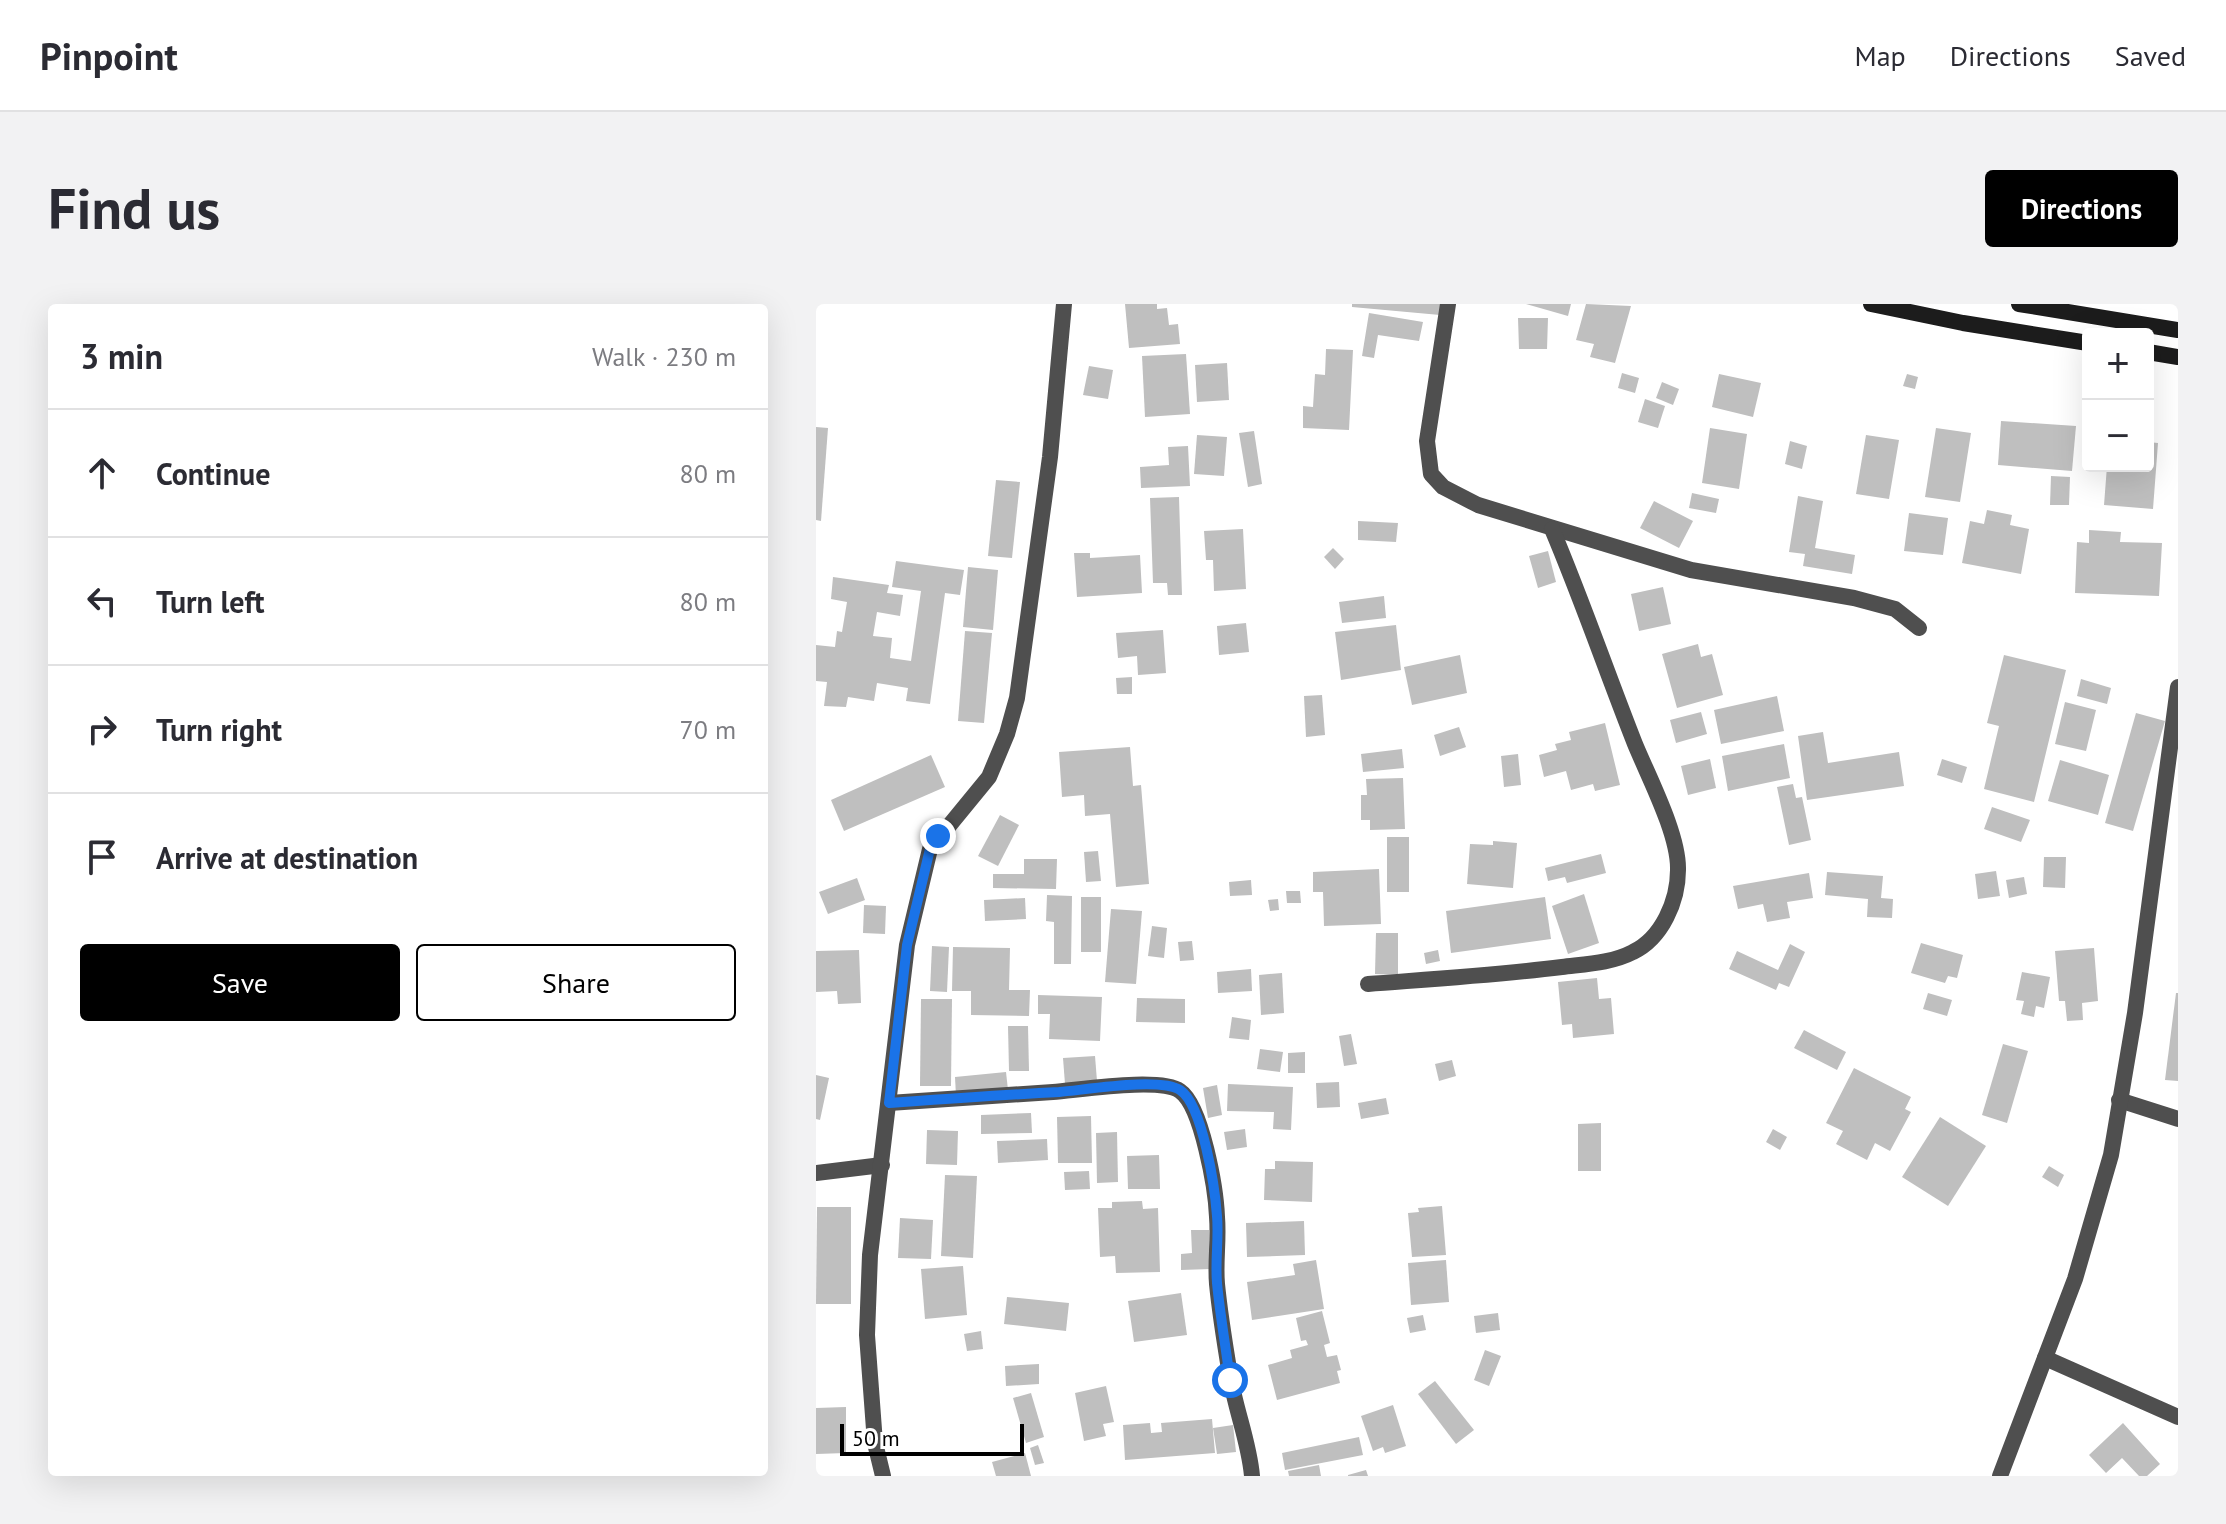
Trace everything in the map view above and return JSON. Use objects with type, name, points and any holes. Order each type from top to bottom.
[{"type":"main road","points":[[1871,304],[2082,342]]},
{"type":"main road","points":[[2019,304],[2178,330]]},
{"type":"main road","points":[[2154,353],[2178,357]]},
{"type":"street","points":[[883,1476],[875,1443],[867,1335],[870,1255],[907,945],[930,849],[989,777],[1007,734],[1017,698],[1050,457],[1064,304]]},
{"type":"street","points":[[1448,304],[1427,441],[1431,474],[1443,487],[1478,505],[1691,570],[1895,609],[1919,628]]},
{"type":"street","points":[[1368,984],[1608,961],[1635,952],[1653,936],[1668,915],[1675,895],[1678,870],[1675,845],[1586,609],[1552,529]]},
{"type":"street","points":[[2000,1476],[2075,1279],[2111,1155],[2137,997],[2178,687]]},
{"type":"street","points":[[889,1103],[1122,1085],[1170,1087],[1189,1099],[1212,1173],[1218,1220],[1215,1247],[1219,1297],[1230,1380],[1250,1455],[1252,1476]]},
{"type":"street","points":[[2119,1100],[2178,1119]]},
{"type":"street","points":[[816,1173],[882,1165]]},
{"type":"street","points":[[2045,1358],[2178,1417]]},
{"type":"building","points":[[1125,304],[1157,304],[1157,309],[1167,308],[1169,325],[1178,324],[1180,344],[1129,348]]},
{"type":"building","points":[[1352,304],[1441,304],[1440,315],[1352,307]]},
{"type":"building","points":[[1526,304],[1571,304],[1568,316]]},
{"type":"building","points":[[1586,304],[1631,306],[1615,363],[1590,357],[1594,344],[1576,340]]},
{"type":"building","points":[[1369,313],[1423,322],[1419,341],[1378,335],[1374,358],[1362,356]]},
{"type":"building","points":[[1518,318],[1548,318],[1547,349],[1519,349]]},
{"type":"building","points":[[1326,349],[1353,350],[1349,430],[1303,428],[1303,406],[1313,407],[1315,374],[1325,375]]},
{"type":"building","points":[[1186,354],[1190,414],[1145,417],[1142,356]]},
{"type":"building","points":[[1227,363],[1229,400],[1197,402],[1195,365]]},
{"type":"building","points":[[1089,366],[1113,370],[1108,399],[1083,395]]},
{"type":"building","points":[[1622,373],[1639,378],[1635,393],[1618,388]]},
{"type":"building","points":[[1719,374],[1761,383],[1753,417],[1712,407]]},
{"type":"building","points":[[1907,374],[1918,377],[1915,389],[1903,386]]},
{"type":"building","points":[[1662,382],[1679,389],[1673,405],[1656,398]]},
{"type":"building","points":[[1645,399],[1665,406],[1658,428],[1638,422]]},
{"type":"building","points":[[2001,421],[2076,426],[2072,471],[1998,465]]},
{"type":"building","points":[[816,427],[828,428],[821,521],[816,520]]},
{"type":"building","points":[[1710,428],[1747,434],[1739,489],[1702,483]]},
{"type":"building","points":[[1936,428],[1971,433],[1960,502],[1925,497]]},
{"type":"building","points":[[1254,431],[1262,484],[1248,487],[1239,433]]},
{"type":"building","points":[[1197,435],[1227,437],[1224,476],[1194,474]]},
{"type":"building","points":[[1866,435],[1899,440],[1889,499],[1856,494]]},
{"type":"building","points":[[1790,441],[1807,446],[1802,469],[1785,464]]},
{"type":"building","points":[[2154,443],[2158,443],[2153,509],[2104,505],[2107,472],[2154,472]]},
{"type":"building","points":[[1188,446],[1190,486],[1141,488],[1140,467],[1169,465],[1168,447]]},
{"type":"building","points":[[2051,476],[2070,477],[2069,505],[2050,505]]},
{"type":"building","points":[[996,480],[1020,482],[1012,558],[988,556]]},
{"type":"building","points":[[1692,493],[1719,499],[1716,513],[1689,508]]},
{"type":"building","points":[[1798,496],[1823,501],[1815,548],[1855,555],[1852,574],[1803,566],[1805,554],[1789,552]]},
{"type":"building","points":[[1179,497],[1182,595],[1168,595],[1167,583],[1153,583],[1150,498]]},
{"type":"building","points":[[1654,501],[1693,521],[1679,548],[1640,528]]},
{"type":"building","points":[[1987,510],[2012,515],[2010,525],[2029,529],[2021,574],[1962,563],[1970,521],[1984,524]]},
{"type":"building","points":[[1909,513],[1948,518],[1943,555],[1904,551]]},
{"type":"building","points":[[1358,521],[1398,523],[1396,542],[1358,540]]},
{"type":"building","points":[[1243,529],[1246,589],[1214,591],[1213,560],[1206,560],[1204,531]]},
{"type":"building","points":[[2089,530],[2121,532],[2120,542],[2162,543],[2159,596],[2075,593],[2077,542],[2089,543]]},
{"type":"building","points":[[1333,548],[1344,559],[1335,569],[1324,557]]},
{"type":"building","points":[[1548,551],[1556,582],[1538,588],[1529,556]]},
{"type":"building","points":[[1074,553],[1090,553],[1090,558],[1140,555],[1142,593],[1077,597]]},
{"type":"building","points":[[896,561],[964,570],[960,595],[945,593],[930,704],[906,701],[908,688],[877,683],[874,701],[848,697],[846,707],[824,706],[827,682],[816,681],[816,645],[835,647],[837,631],[842,632],[847,602],[831,599],[833,577],[889,585],[887,593],[903,595],[900,616],[877,612],[873,636],[892,638],[890,658],[911,661],[921,591],[892,587]]},
{"type":"building","points":[[968,567],[998,570],[993,630],[963,627]]},
{"type":"building","points":[[1663,587],[1671,624],[1639,631],[1631,594]]},
{"type":"building","points":[[1384,596],[1386,618],[1342,623],[1339,602]]},
{"type":"building","points":[[1246,623],[1249,652],[1219,655],[1217,626]]},
{"type":"building","points":[[1396,625],[1401,670],[1341,680],[1335,632]]},
{"type":"building","points":[[1163,630],[1166,673],[1138,675],[1137,656],[1118,658],[1116,633]]},
{"type":"building","points":[[965,631],[992,633],[984,723],[958,721]]},
{"type":"building","points":[[1698,644],[1701,657],[1712,654],[1723,695],[1677,708],[1662,654]]},
{"type":"building","points":[[1460,655],[1467,693],[1412,705],[1404,667]]},
{"type":"building","points":[[2004,655],[2066,670],[2034,802],[1984,789],[1999,726],[1987,723]]},
{"type":"building","points":[[1132,677],[1132,694],[1117,694],[1116,678]]},
{"type":"building","points":[[2081,679],[2111,688],[2107,704],[2077,696]]},
{"type":"building","points":[[1322,695],[1325,735],[1306,737],[1304,696]]},
{"type":"building","points":[[1777,696],[1784,731],[1721,744],[1714,710]]},
{"type":"building","points":[[2065,702],[2096,710],[2086,751],[2055,744]]},
{"type":"building","points":[[1701,712],[1707,734],[1676,743],[1670,720]]},
{"type":"building","points":[[2136,713],[2165,721],[2133,831],[2105,823]]},
{"type":"building","points":[[1605,723],[1620,785],[1595,791],[1593,784],[1571,790],[1566,771],[1544,777],[1539,755],[1557,750],[1555,744],[1571,740],[1569,732]]},
{"type":"building","points":[[1459,727],[1466,747],[1440,756],[1434,735]]},
{"type":"building","points":[[1823,732],[1828,763],[1899,752],[1904,786],[1807,800],[1798,736]]},
{"type":"building","points":[[1784,744],[1790,778],[1728,791],[1722,756]]},
{"type":"building","points":[[1130,747],[1133,786],[1141,785],[1149,884],[1116,887],[1110,814],[1085,816],[1084,795],[1062,797],[1059,752]]},
{"type":"building","points":[[1402,749],[1404,768],[1363,772],[1361,754]]},
{"type":"building","points":[[1518,754],[1521,785],[1504,787],[1501,756]]},
{"type":"building","points":[[931,755],[945,787],[844,831],[831,800]]},
{"type":"building","points":[[1710,759],[1716,788],[1688,795],[1681,766]]},
{"type":"building","points":[[1942,759],[1967,767],[1962,783],[1937,775]]},
{"type":"building","points":[[2060,760],[2109,775],[2098,815],[2048,801]]},
{"type":"building","points":[[1403,778],[1405,829],[1370,830],[1370,820],[1361,820],[1361,795],[1367,795],[1366,779]]},
{"type":"building","points":[[1793,784],[1796,798],[1802,797],[1811,840],[1789,845],[1777,787]]},
{"type":"building","points":[[1992,807],[2030,820],[2021,842],[1984,829]]},
{"type":"building","points":[[1000,815],[1019,825],[998,866],[978,856]]},
{"type":"building","points":[[1387,837],[1409,837],[1409,892],[1387,892]]},
{"type":"building","points":[[1493,841],[1517,843],[1513,888],[1467,884],[1470,844],[1493,845]]},
{"type":"building","points":[[1098,851],[1101,881],[1086,882],[1084,852]]},
{"type":"building","points":[[1601,854],[1606,873],[1567,883],[1565,877],[1548,881],[1545,868]]},
{"type":"building","points":[[2044,857],[2066,857],[2065,888],[2043,887]]},
{"type":"building","points":[[1024,859],[1057,859],[1056,889],[993,888],[993,874],[1024,874]]},
{"type":"building","points":[[1379,869],[1381,924],[1324,926],[1323,892],[1313,892],[1313,872]]},
{"type":"building","points":[[1996,871],[2000,896],[1978,899],[1975,874]]},
{"type":"building","points":[[1827,872],[1883,876],[1881,898],[1893,899],[1892,918],[1867,917],[1868,899],[1825,895]]},
{"type":"building","points":[[1809,873],[1813,898],[1787,902],[1790,918],[1767,922],[1763,904],[1738,909],[1733,886]]},
{"type":"building","points":[[2024,877],[2027,894],[2009,898],[2006,880]]},
{"type":"building","points":[[857,878],[865,900],[828,914],[819,892]]},
{"type":"building","points":[[1251,880],[1252,895],[1230,896],[1229,882]]},
{"type":"building","points":[[1286,891],[1300,891],[1301,903],[1287,903]]},
{"type":"building","points":[[1584,894],[1599,943],[1568,954],[1552,906]]},
{"type":"building","points":[[1047,895],[1072,896],[1071,964],[1054,964],[1054,922],[1046,921]]},
{"type":"building","points":[[1081,897],[1101,897],[1101,952],[1081,952]]},
{"type":"building","points":[[1545,897],[1551,939],[1451,953],[1446,911]]},
{"type":"building","points":[[1025,898],[1026,919],[985,921],[984,900]]},
{"type":"building","points":[[1278,899],[1279,910],[1270,911],[1268,900]]},
{"type":"building","points":[[864,905],[886,906],[885,934],[863,933]]},
{"type":"building","points":[[1111,909],[1142,911],[1136,984],[1105,982]]},
{"type":"building","points":[[1152,926],[1167,928],[1164,958],[1148,956]]},
{"type":"building","points":[[1376,933],[1398,933],[1398,975],[1375,974]]},
{"type":"building","points":[[1192,941],[1194,960],[1180,961],[1178,942]]},
{"type":"building","points":[[1921,943],[1963,955],[1957,978],[1948,976],[1945,983],[1911,973]]},
{"type":"building","points":[[1790,944],[1805,952],[1789,987],[1779,983],[1776,990],[1729,969],[1737,951],[1778,970]]},
{"type":"building","points":[[932,946],[949,947],[947,992],[930,991]]},
{"type":"building","points":[[953,947],[1010,948],[1009,990],[1030,990],[1029,1016],[971,1015],[971,991],[952,991]]},
{"type":"building","points":[[2094,948],[2098,1001],[2082,1003],[2083,1020],[2067,1021],[2065,1001],[2059,1001],[2055,951]]},
{"type":"building","points":[[859,950],[861,1003],[838,1004],[837,991],[816,992],[816,951]]},
{"type":"building","points":[[1438,950],[1440,961],[1426,964],[1424,953]]},
{"type":"building","points":[[1251,969],[1252,991],[1218,993],[1217,972]]},
{"type":"building","points":[[2022,972],[2050,977],[2044,1008],[2036,1006],[2034,1017],[2021,1014],[2024,1001],[2016,1000]]},
{"type":"building","points":[[1282,973],[1284,1013],[1261,1015],[1259,975]]},
{"type":"building","points":[[1597,978],[1599,999],[1611,998],[1614,1034],[1573,1038],[1572,1024],[1562,1025],[1558,982]]},
{"type":"building","points":[[1928,993],[1952,1000],[1947,1016],[1923,1009]]},
{"type":"building","points":[[2178,993],[2178,1081],[2165,1080]]},
{"type":"building","points":[[1038,995],[1102,997],[1100,1041],[1049,1039],[1050,1014],[1038,1014]]},
{"type":"building","points":[[1137,998],[1185,999],[1185,1023],[1136,1022]]},
{"type":"building","points":[[921,999],[952,999],[951,1086],[920,1086]]},
{"type":"building","points":[[1232,1017],[1251,1020],[1249,1040],[1229,1038]]},
{"type":"building","points":[[1008,1026],[1028,1026],[1029,1071],[1009,1071]]},
{"type":"building","points":[[1804,1030],[1846,1052],[1837,1070],[1794,1048]]},
{"type":"building","points":[[1351,1034],[1357,1064],[1344,1066],[1339,1036]]},
{"type":"building","points":[[2003,1044],[2028,1051],[2007,1123],[1982,1115]]},
{"type":"building","points":[[1260,1049],[1283,1052],[1280,1072],[1257,1069]]},
{"type":"building","points":[[1305,1052],[1305,1073],[1288,1073],[1288,1053]]},
{"type":"building","points":[[1095,1056],[1097,1081],[1065,1084],[1063,1058]]},
{"type":"building","points":[[1452,1060],[1456,1076],[1439,1081],[1435,1064]]},
{"type":"building","points":[[1854,1068],[1911,1097],[1905,1109],[1911,1112],[1890,1151],[1875,1143],[1867,1160],[1836,1144],[1843,1131],[1826,1123]]},
{"type":"building","points":[[1006,1072],[1008,1090],[956,1096],[955,1077]]},
{"type":"building","points":[[816,1075],[829,1078],[820,1120],[816,1119]]},
{"type":"building","points":[[1339,1082],[1340,1107],[1317,1108],[1316,1083]]},
{"type":"building","points":[[1228,1084],[1293,1087],[1291,1130],[1273,1129],[1274,1112],[1227,1111]]},
{"type":"building","points":[[1217,1085],[1222,1115],[1208,1118],[1203,1088]]},
{"type":"building","points":[[1386,1098],[1389,1114],[1361,1119],[1358,1103]]},
{"type":"building","points":[[1031,1113],[1032,1133],[981,1134],[981,1115]]},
{"type":"building","points":[[1091,1116],[1092,1163],[1058,1163],[1057,1117]]},
{"type":"building","points":[[1940,1117],[1986,1146],[1948,1206],[1902,1177]]},
{"type":"building","points":[[1601,1123],[1601,1171],[1578,1171],[1578,1124]]},
{"type":"building","points":[[1245,1129],[1247,1147],[1227,1150],[1224,1132]]},
{"type":"building","points":[[1773,1129],[1787,1137],[1780,1150],[1766,1142]]},
{"type":"building","points":[[927,1130],[958,1131],[957,1165],[926,1164]]},
{"type":"building","points":[[1117,1132],[1118,1182],[1097,1183],[1096,1133]]},
{"type":"building","points":[[1047,1139],[1048,1160],[998,1163],[997,1141]]},
{"type":"building","points":[[1159,1155],[1160,1189],[1128,1189],[1127,1156]]},
{"type":"building","points":[[1275,1161],[1313,1162],[1312,1202],[1264,1200],[1265,1169],[1275,1169]]},
{"type":"building","points":[[2049,1166],[2064,1175],[2058,1187],[2042,1177]]},
{"type":"building","points":[[1089,1171],[1090,1189],[1065,1190],[1064,1172]]},
{"type":"building","points":[[945,1175],[977,1176],[973,1258],[941,1256]]},
{"type":"building","points":[[1142,1201],[1143,1209],[1158,1208],[1160,1272],[1116,1273],[1115,1256],[1100,1257],[1098,1208],[1112,1208],[1112,1202]]},
{"type":"building","points":[[1442,1206],[1446,1255],[1412,1257],[1408,1213],[1419,1212],[1418,1208]]},
{"type":"building","points":[[817,1207],[851,1207],[851,1304],[816,1304]]},
{"type":"building","points":[[900,1218],[933,1220],[931,1259],[898,1258]]},
{"type":"building","points":[[1304,1221],[1305,1255],[1247,1257],[1246,1223]]},
{"type":"building","points":[[1191,1230],[1209,1230],[1210,1269],[1181,1270],[1181,1254],[1192,1253]]},
{"type":"building","points":[[1316,1260],[1324,1309],[1252,1320],[1247,1282],[1295,1275],[1293,1264]]},
{"type":"building","points":[[1446,1260],[1449,1302],[1411,1305],[1408,1263]]},
{"type":"building","points":[[963,1266],[967,1315],[925,1319],[921,1269]]},
{"type":"building","points":[[1181,1293],[1187,1335],[1134,1342],[1128,1301]]},
{"type":"building","points":[[1007,1297],[1069,1303],[1066,1331],[1004,1324]]},
{"type":"building","points":[[1322,1311],[1330,1343],[1324,1345],[1327,1357],[1337,1355],[1340,1383],[1277,1400],[1268,1365],[1292,1358],[1290,1350],[1308,1345],[1306,1340],[1301,1341],[1296,1318]]},
{"type":"building","points":[[1498,1313],[1500,1330],[1476,1333],[1474,1316]]},
{"type":"building","points":[[1423,1315],[1426,1330],[1410,1333],[1407,1318]]},
{"type":"building","points":[[981,1331],[983,1349],[967,1351],[964,1334]]},
{"type":"building","points":[[1485,1350],[1501,1356],[1489,1386],[1474,1380]]},
{"type":"building","points":[[1039,1364],[1039,1384],[1006,1386],[1005,1366]]},
{"type":"building","points":[[1435,1381],[1474,1430],[1456,1444],[1418,1394]]},
{"type":"building","points":[[1106,1386],[1114,1422],[1103,1424],[1106,1436],[1084,1441],[1075,1393]]},
{"type":"building","points":[[1031,1393],[1044,1437],[1026,1443],[1013,1398]]},
{"type":"building","points":[[1393,1405],[1406,1446],[1385,1453],[1383,1447],[1373,1451],[1361,1416]]},
{"type":"building","points":[[846,1407],[846,1453],[816,1454],[816,1408]]},
{"type":"building","points":[[1212,1419],[1215,1453],[1125,1460],[1123,1425],[1150,1423],[1151,1433],[1162,1432],[1161,1423]]},
{"type":"building","points":[[2123,1423],[2160,1464],[2147,1476],[2139,1476],[2122,1458],[2106,1473],[2089,1455]]},
{"type":"building","points":[[1233,1425],[1236,1452],[1217,1454],[1213,1428]]},
{"type":"building","points":[[1359,1437],[1363,1455],[1285,1470],[1282,1453]]},
{"type":"building","points":[[1038,1445],[1044,1463],[1035,1465],[1030,1448]]},
{"type":"building","points":[[1025,1453],[1031,1476],[996,1476],[992,1462]]},
{"type":"building","points":[[1319,1465],[1321,1476],[1289,1476],[1288,1471]]},
{"type":"building","points":[[1366,1470],[1368,1476],[1348,1476],[1348,1475]]},
{"type":"route","points":[[938,836],[930,849],[907,945],[889,1103],[1122,1085],[1179,1090],[1189,1099],[1212,1173],[1218,1220],[1215,1247],[1217,1285],[1230,1380]]}]
